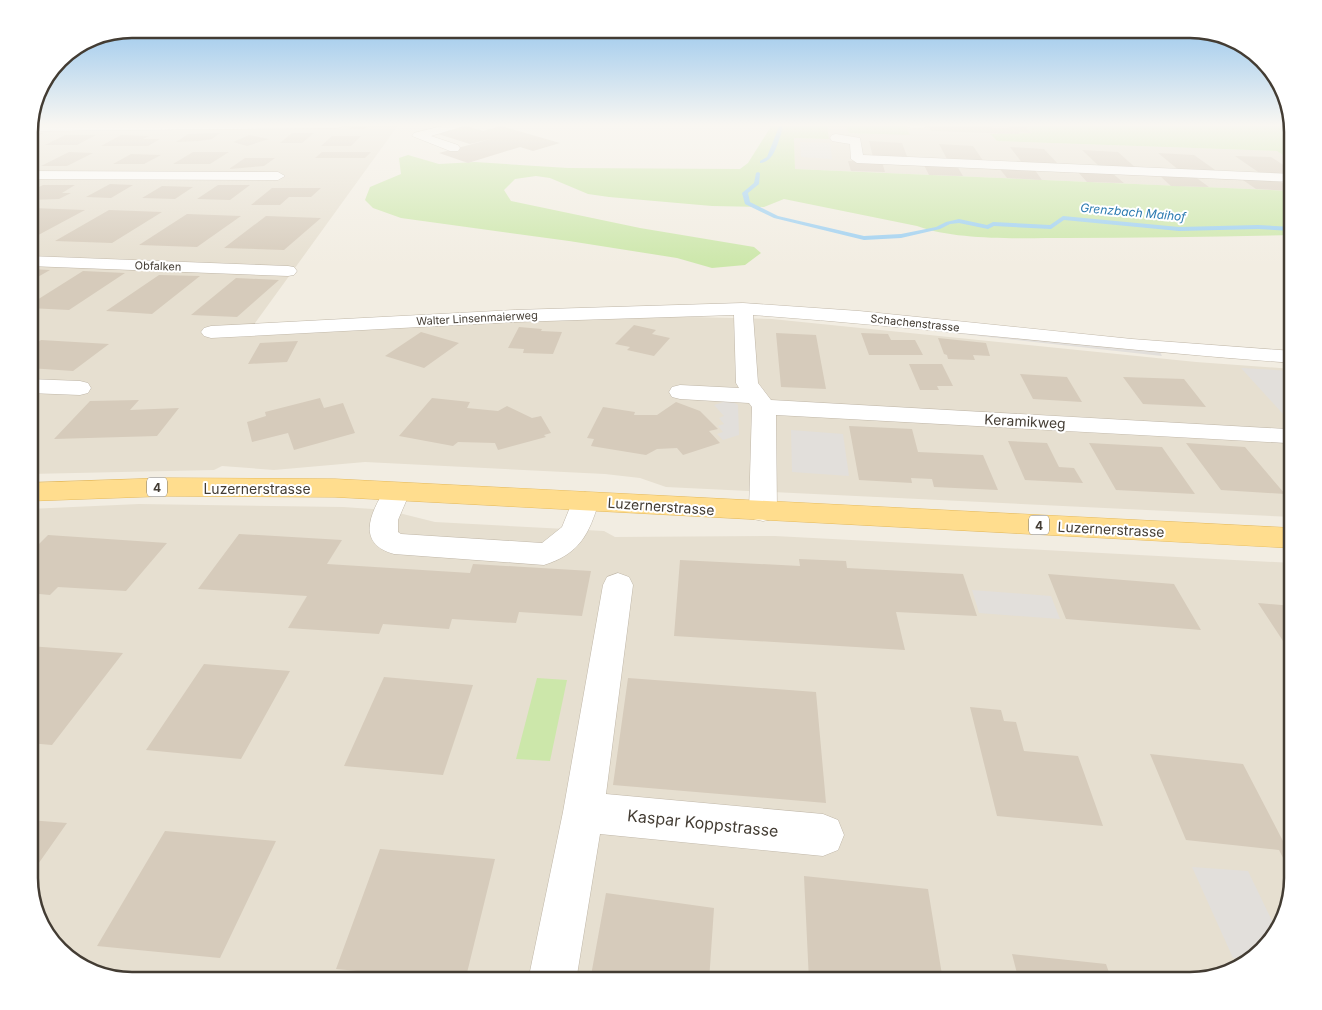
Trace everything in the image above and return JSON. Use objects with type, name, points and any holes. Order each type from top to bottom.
[{"type":"main road","name":"Luzernerstrasse","points":[[38,492],[167,487],[296,488],[1284,538]]},
{"type":"street","points":[[1135,171],[1284,178]]},
{"type":"street","points":[[38,175],[278,176]]},
{"type":"street","name":"Obfalken","points":[[38,261],[288,271]]},
{"type":"street","points":[[743,309],[747,383],[760,401],[763,512]]},
{"type":"street","name":"Walter Linsenmaierweg","points":[[212,332],[515,316],[743,309]]},
{"type":"street","name":"Schachenstrasse","points":[[743,309],[839,315],[1132,345],[1284,356]]},
{"type":"street","points":[[38,386],[80,388]]},
{"type":"street","name":"Keramikweg","points":[[680,392],[760,401],[1284,436]]},
{"type":"street","points":[[397,492],[384,517],[384,534],[387,541],[394,544],[544,554],[564,545],[573,535],[585,501]]},
{"type":"street","points":[[554,972],[583,812],[618,585]]},
{"type":"street","name":"Kaspar Koppstrasse","points":[[583,812],[822,835]]},
{"type":"shaded area","points":[[38,171],[365,171],[253,326],[646,316],[772,319],[1196,362],[1284,368],[1284,517],[666,487],[640,478],[605,474],[365,462],[274,470],[222,466],[214,470],[38,474]]},
{"type":"shaded area","points":[[843,171],[1284,171],[1284,191]]},
{"type":"shaded area","points":[[862,323],[1160,352],[1162,356]]},
{"type":"shaded area","points":[[1241,368],[1284,370],[1284,415]]},
{"type":"shaded area","points":[[730,400],[738,405],[739,435],[723,440],[717,434],[723,432],[718,426],[724,424],[719,418],[724,416],[714,405]]},
{"type":"shaded area","points":[[791,430],[843,434],[849,476],[792,472]]},
{"type":"shaded area","points":[[139,504],[343,507],[387,510],[435,522],[604,531],[615,537],[775,536],[1284,563],[1284,891],[1280,909],[1265,936],[1243,957],[1221,968],[1197,972],[125,972],[101,968],[84,960],[61,941],[50,926],[38,891],[38,509]]},
{"type":"shaded area","points":[[972,590],[1051,596],[1060,619],[979,613]]},
{"type":"shaded area","points":[[1192,867],[1248,871],[1273,923],[1265,936],[1248,953],[1240,959],[1233,958]]},
{"type":"green space","points":[[401,171],[843,171],[1284,191],[1284,235],[1150,238],[990,238],[933,231],[917,226],[784,199],[764,207],[712,206],[609,197],[588,194],[550,178],[536,176],[515,179],[504,190],[511,201],[640,228],[754,247],[761,253],[745,265],[712,268],[677,258],[401,218],[373,208],[365,200],[370,187],[401,174]]},
{"type":"green space","points":[[537,678],[567,680],[550,761],[516,759]]},
{"type":"building","points":[[927,171],[960,171],[963,176],[929,175]]},
{"type":"building","points":[[1002,171],[1036,171],[1042,180],[1007,178]]},
{"type":"building","points":[[1077,171],[1112,173],[1124,183],[1087,182]]},
{"type":"building","points":[[1257,171],[1284,171],[1284,175],[1261,174]]},
{"type":"building","points":[[1159,175],[1194,176],[1209,187],[1171,186]]},
{"type":"building","points":[[1240,178],[1277,179],[1284,184],[1284,191],[1256,189]]},
{"type":"building","points":[[110,184],[133,185],[111,198],[86,197]]},
{"type":"building","points":[[43,185],[75,185],[62,193],[71,193],[59,199],[38,200],[38,188]]},
{"type":"building","points":[[218,185],[250,185],[230,200],[197,199]]},
{"type":"building","points":[[162,186],[193,187],[175,199],[142,198]]},
{"type":"building","points":[[272,188],[321,188],[311,197],[289,197],[280,205],[251,205]]},
{"type":"building","points":[[38,208],[85,210],[38,235]]},
{"type":"building","points":[[109,210],[162,212],[112,243],[55,241]]},
{"type":"building","points":[[187,214],[241,216],[197,247],[139,245]]},
{"type":"building","points":[[266,216],[321,218],[284,250],[224,248]]},
{"type":"building","points":[[38,269],[50,270],[38,277]]},
{"type":"building","points":[[83,271],[125,273],[69,310],[38,308],[38,299]]},
{"type":"building","points":[[159,275],[200,276],[152,314],[106,311]]},
{"type":"building","points":[[236,278],[279,280],[237,317],[191,315]]},
{"type":"building","points":[[634,325],[656,330],[652,334],[670,338],[654,356],[627,350],[630,347],[615,344]]},
{"type":"building","points":[[519,327],[562,332],[553,354],[523,353],[524,349],[508,348]]},
{"type":"building","points":[[421,332],[459,343],[424,368],[385,356]]},
{"type":"building","points":[[776,333],[816,335],[826,389],[781,387]]},
{"type":"building","points":[[861,333],[888,334],[891,340],[915,340],[923,355],[869,355]]},
{"type":"building","points":[[938,338],[986,343],[990,356],[973,355],[975,360],[948,359]]},
{"type":"building","points":[[41,340],[109,344],[73,371],[38,369],[38,342]]},
{"type":"building","points":[[298,341],[287,362],[248,364],[260,343]]},
{"type":"building","points":[[909,364],[942,364],[953,386],[937,386],[939,390],[920,390]]},
{"type":"building","points":[[1020,374],[1067,377],[1082,402],[1033,399]]},
{"type":"building","points":[[1123,377],[1184,379],[1206,407],[1143,404]]},
{"type":"building","points":[[320,398],[324,408],[343,403],[355,433],[294,450],[288,433],[252,442],[247,422],[266,416],[265,412]]},
{"type":"building","points":[[432,398],[470,402],[467,408],[498,411],[507,406],[532,418],[541,416],[551,433],[544,435],[546,437],[498,450],[495,443],[458,442],[453,446],[399,436]]},
{"type":"building","points":[[139,400],[130,410],[179,408],[157,436],[54,439],[90,401]]},
{"type":"building","points":[[676,402],[700,411],[718,429],[709,431],[720,443],[683,455],[677,448],[657,449],[646,455],[591,446],[594,439],[587,438],[603,407],[635,412],[634,415],[657,415]]},
{"type":"building","points":[[849,426],[912,429],[918,452],[983,455],[998,490],[934,487],[932,479],[911,478],[912,483],[859,480]]},
{"type":"building","points":[[1008,441],[1047,443],[1059,467],[1074,468],[1083,483],[1025,480]]},
{"type":"building","points":[[1089,443],[1162,447],[1195,494],[1116,490]]},
{"type":"building","points":[[1186,443],[1245,447],[1284,494],[1221,490]]},
{"type":"building","points":[[239,534],[342,540],[327,564],[470,573],[473,564],[591,571],[582,616],[519,612],[516,623],[452,619],[449,629],[383,624],[379,634],[288,628],[307,596],[198,589]]},
{"type":"building","points":[[48,535],[167,543],[126,591],[58,587],[50,595],[38,594],[38,545]]},
{"type":"building","points":[[799,559],[846,561],[847,568],[963,574],[977,616],[896,612],[905,650],[674,636],[680,560],[800,566]]},
{"type":"building","points":[[1048,574],[1174,584],[1201,630],[1066,619]]},
{"type":"building","points":[[1258,603],[1284,605],[1284,642]]},
{"type":"building","points":[[38,647],[123,653],[52,745],[38,744]]},
{"type":"building","points":[[204,664],[290,671],[241,759],[146,750]]},
{"type":"building","points":[[384,677],[473,685],[443,775],[344,766]]},
{"type":"building","points":[[628,678],[816,692],[826,803],[613,785]]},
{"type":"building","points":[[970,707],[1001,710],[1004,721],[1016,722],[1024,751],[1078,756],[1103,826],[997,816]]},
{"type":"building","points":[[1150,754],[1243,764],[1284,841],[1284,860],[1279,850],[1186,840]]},
{"type":"building","points":[[38,821],[67,823],[38,864]]},
{"type":"building","points":[[165,831],[276,841],[220,958],[97,946]]},
{"type":"building","points":[[380,849],[495,859],[467,972],[368,972],[336,969]]},
{"type":"building","points":[[804,876],[928,889],[942,972],[809,972]]},
{"type":"building","points":[[606,893],[714,908],[710,972],[592,972]]},
{"type":"building","points":[[1012,954],[1106,964],[1109,972],[1017,972]]},
{"type":"waterway","name":"Grenzbach Maihof","points":[[758,173],[756,184],[745,193],[747,203],[776,217],[864,238],[901,236],[938,228],[948,223],[959,221],[988,227],[993,224],[1051,227],[1063,218],[1179,229],[1258,227],[1284,228]]}]
